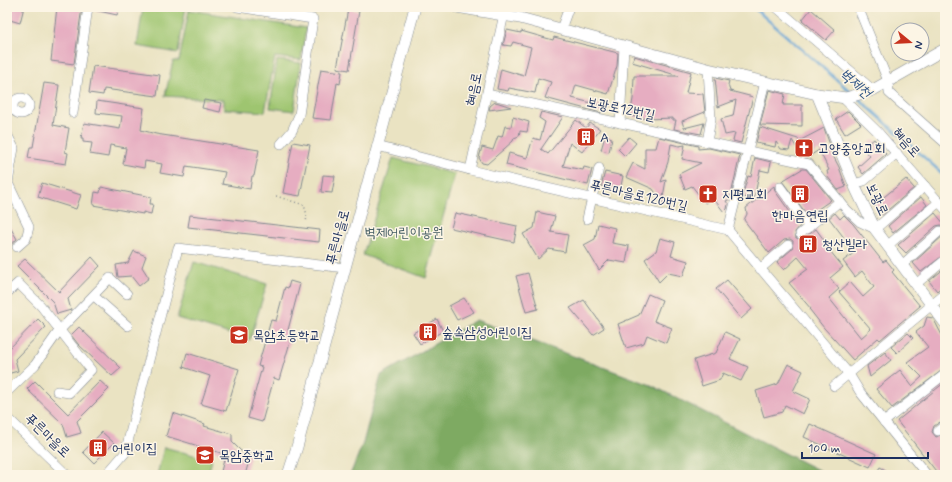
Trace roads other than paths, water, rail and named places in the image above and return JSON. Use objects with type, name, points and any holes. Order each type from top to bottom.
[{"type":"main road","name":"푸른마을로","points":[[288,475],[297,447],[415,7]]},
{"type":"main road","points":[[457,7],[504,14],[708,69],[817,94],[844,97],[871,91],[945,49]]},
{"type":"main road","name":"보광로","points":[[817,94],[854,184],[875,230],[945,323]]},
{"type":"street","points":[[73,114],[88,7]]},
{"type":"street","points":[[237,7],[312,19],[298,115],[292,131],[281,144]]},
{"type":"street","points":[[561,29],[569,7]]},
{"type":"street","points":[[776,7],[871,91]]},
{"type":"street","points":[[858,7],[888,82],[889,93],[945,143]]},
{"type":"street","name":"혜음로","points":[[470,170],[504,14]]},
{"type":"street","points":[[620,123],[624,46]]},
{"type":"street","points":[[707,142],[711,119],[708,69]]},
{"type":"street","points":[[765,82],[728,230],[849,374],[860,392],[927,475]]},
{"type":"street","name":"보광로12번길","points":[[487,94],[809,164],[860,222],[875,230]]},
{"type":"street","name":"혜음로","points":[[844,97],[897,153],[942,206]]},
{"type":"street","points":[[7,134],[14,148],[8,183],[29,228],[26,239],[17,248]]},
{"type":"street","name":"푸른마을로120번길","points":[[377,146],[470,170],[728,230]]},
{"type":"street","points":[[854,184],[864,181],[897,153]]},
{"type":"street","points":[[587,219],[599,168]]},
{"type":"street","points":[[875,230],[925,186]]},
{"type":"street","points":[[780,187],[809,227]]},
{"type":"street","points":[[800,234],[840,201]]},
{"type":"street","points":[[887,246],[942,206]]},
{"type":"street","points":[[902,265],[940,231]]},
{"type":"street","points":[[760,268],[788,245]]},
{"type":"street","points":[[106,475],[125,453],[178,248],[345,268]]},
{"type":"street","points":[[916,284],[945,260]]},
{"type":"street","points":[[7,392],[35,365],[59,331],[110,278],[127,294]]},
{"type":"street","points":[[7,293],[18,284],[41,306],[59,331],[91,370],[69,393],[57,391]]},
{"type":"street","points":[[834,386],[945,294]]},
{"type":"street","points":[[94,296],[128,326]]},
{"type":"street","points":[[884,422],[945,374]]},
{"type":"street","name":"푸른마을로","points":[[7,417],[67,475]]},
{"type":"waterway","name":"벽제천","points":[[753,7],[852,93]]},
{"type":"waterway","name":"벽제천","points":[[858,98],[945,176]]},
{"type":"place","name":"A","points":[[586,137]]},
{"type":"place","name":"고양중앙교회","points":[[804,148]]},
{"type":"place","name":"지평교회","points":[[708,194]]},
{"type":"place","name":"한마음연립","points":[[800,194]]},
{"type":"place","name":"청산빌라","points":[[808,244]]},
{"type":"place","name":"숲속삼성어린이집","points":[[428,332]]},
{"type":"place","name":"목암초등학교","points":[[239,335]]},
{"type":"place","name":"어린이집","points":[[98,448]]},
{"type":"place","name":"목암중학교","points":[[205,455]]},
{"type":"park label","name":"벽제어린이공원","points":[[404,232]]}]
